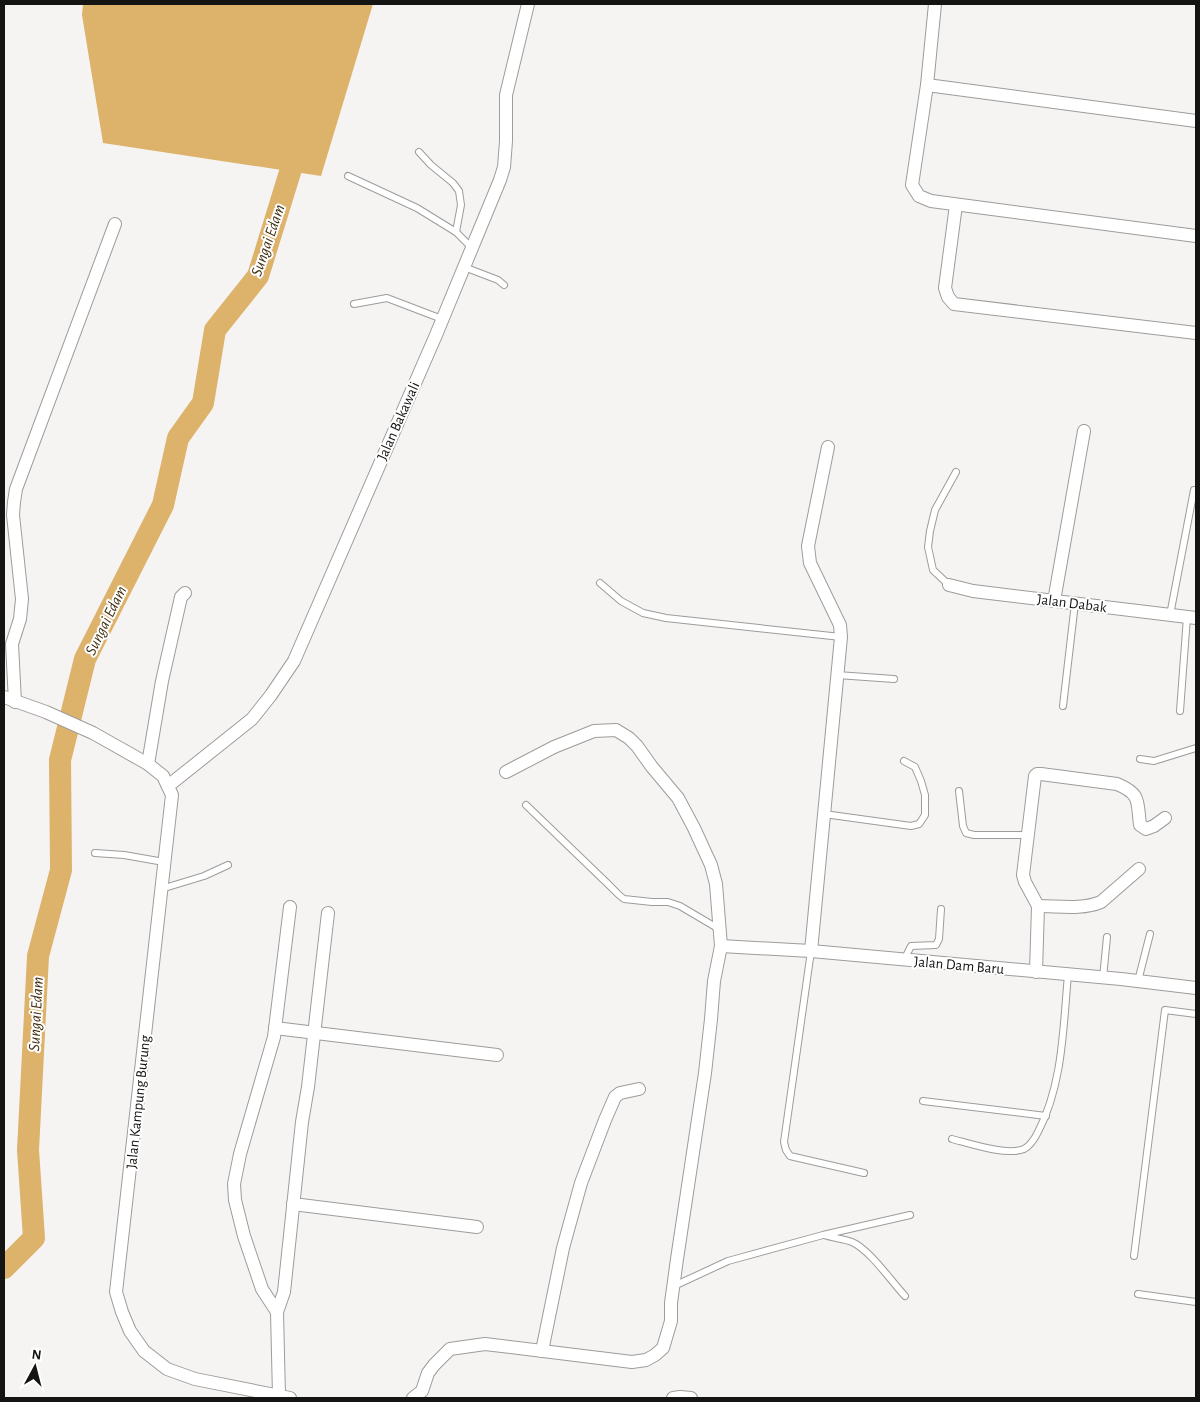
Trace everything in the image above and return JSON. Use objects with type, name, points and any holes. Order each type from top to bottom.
[{"type":"street","name":"Jalan Bakawali","points":[[168,786],[252,719],[272,695],[294,661],[423,365],[504,167],[506,94],[528,4]]},
{"type":"street","points":[[935,4],[927,85],[912,185],[919,196],[931,201],[1196,236]]},
{"type":"street","points":[[927,85],[1196,121]]},
{"type":"street","points":[[956,204],[945,288],[948,298],[954,304],[1196,333]]},
{"type":"street","points":[[115,224],[16,489],[13,515],[22,599],[20,618],[12,644],[9,699],[46,712],[93,733],[148,764],[163,776],[168,786]]},
{"type":"street","points":[[1054,600],[1084,431]]},
{"type":"street","points":[[811,951],[841,637],[840,625],[810,563],[808,546],[828,447]]},
{"type":"street","name":"Jalan Dabak","points":[[949,585],[973,590],[1192,618]]},
{"type":"street","points":[[148,764],[162,681],[181,597],[185,593]]},
{"type":"street","points":[[420,1396],[428,1373],[450,1348],[485,1344],[632,1362],[646,1360],[655,1356],[663,1348],[671,1321],[674,1286],[705,1073],[714,981],[721,946],[714,875],[694,828],[678,798],[652,767],[643,752],[629,738],[616,730],[594,731],[554,747],[506,772]]},
{"type":"street","points":[[1036,972],[1038,906],[1025,882],[1024,875],[1036,774],[1117,784],[1128,788],[1137,798],[1140,825],[1146,829],[1165,818]]},
{"type":"street","name":"Jalan Kampung Burung","points":[[168,786],[172,795],[116,1292],[130,1331],[144,1351],[167,1369],[195,1379],[284,1397]]},
{"type":"street","points":[[1038,906],[1085,906],[1096,904],[1101,902],[1139,869]]},
{"type":"street","points":[[277,1312],[262,1289],[244,1236],[235,1200],[234,1184],[240,1154],[269,1056],[275,1028],[290,907]]},
{"type":"street","points":[[284,1397],[277,1312],[284,1292],[302,1122],[328,913]]},
{"type":"street","name":"Jalan Dam Baru","points":[[721,946],[811,951],[1196,988]]},
{"type":"street","points":[[275,1028],[497,1055]]},
{"type":"street","points":[[542,1351],[563,1248],[581,1183],[615,1097],[620,1092],[639,1089]]},
{"type":"street","points":[[294,1204],[478,1227]]},
{"type":"street","points":[[673,1398],[691,1398]]},
{"type":"lane","points":[[419,152],[431,165],[453,183],[459,191],[460,205],[456,232]]},
{"type":"lane","points":[[348,176],[417,208],[456,232],[472,248]]},
{"type":"lane","points":[[464,267],[498,280],[504,285]]},
{"type":"lane","points":[[354,304],[387,298],[442,320]]},
{"type":"lane","points":[[949,585],[933,570],[928,547],[935,510],[956,472]]},
{"type":"lane","points":[[1170,615],[1194,490]]},
{"type":"lane","points":[[600,583],[621,601],[643,613],[841,637]]},
{"type":"lane","points":[[1063,706],[1074,603]]},
{"type":"lane","points":[[1180,711],[1192,618]]},
{"type":"lane","points":[[837,675],[894,679]]},
{"type":"lane","points":[[1140,759],[1154,760],[1196,748]]},
{"type":"lane","points":[[824,814],[911,826],[919,824],[925,815],[925,795],[915,766],[904,761]]},
{"type":"lane","points":[[959,791],[963,826],[966,833],[1028,835]]},
{"type":"lane","points":[[526,805],[618,896],[652,902],[668,902],[680,906],[720,930]]},
{"type":"lane","points":[[95,853],[124,855],[164,862]]},
{"type":"lane","points":[[161,890],[204,876],[228,865]]},
{"type":"lane","points":[[904,960],[911,946],[936,945],[939,939],[941,909]]},
{"type":"lane","points":[[1138,981],[1150,934]]},
{"type":"lane","points":[[1103,978],[1107,937]]},
{"type":"lane","points":[[811,951],[784,1142],[790,1156],[864,1173]]},
{"type":"lane","points":[[952,1140],[1007,1152],[1025,1149],[1034,1140],[1046,1116],[1056,1086],[1068,975]]},
{"type":"lane","points":[[1134,1256],[1165,1010],[1196,1014]]},
{"type":"lane","points":[[922,1101],[1046,1116]]},
{"type":"lane","points":[[674,1286],[728,1261],[823,1235],[910,1215]]},
{"type":"lane","points":[[823,1235],[851,1242],[859,1247],[905,1296]]},
{"type":"lane","points":[[1138,1294],[1196,1302]]},
{"type":"shaded area","points":[[83,4],[373,4],[321,176],[103,143],[82,15]]},
{"type":"waterway","name":"Sungai Edam","points":[[4,1268],[34,1238],[28,1150],[38,956],[61,870],[60,760],[85,659],[163,505],[178,438],[203,403],[215,330],[258,276],[300,143]]}]
